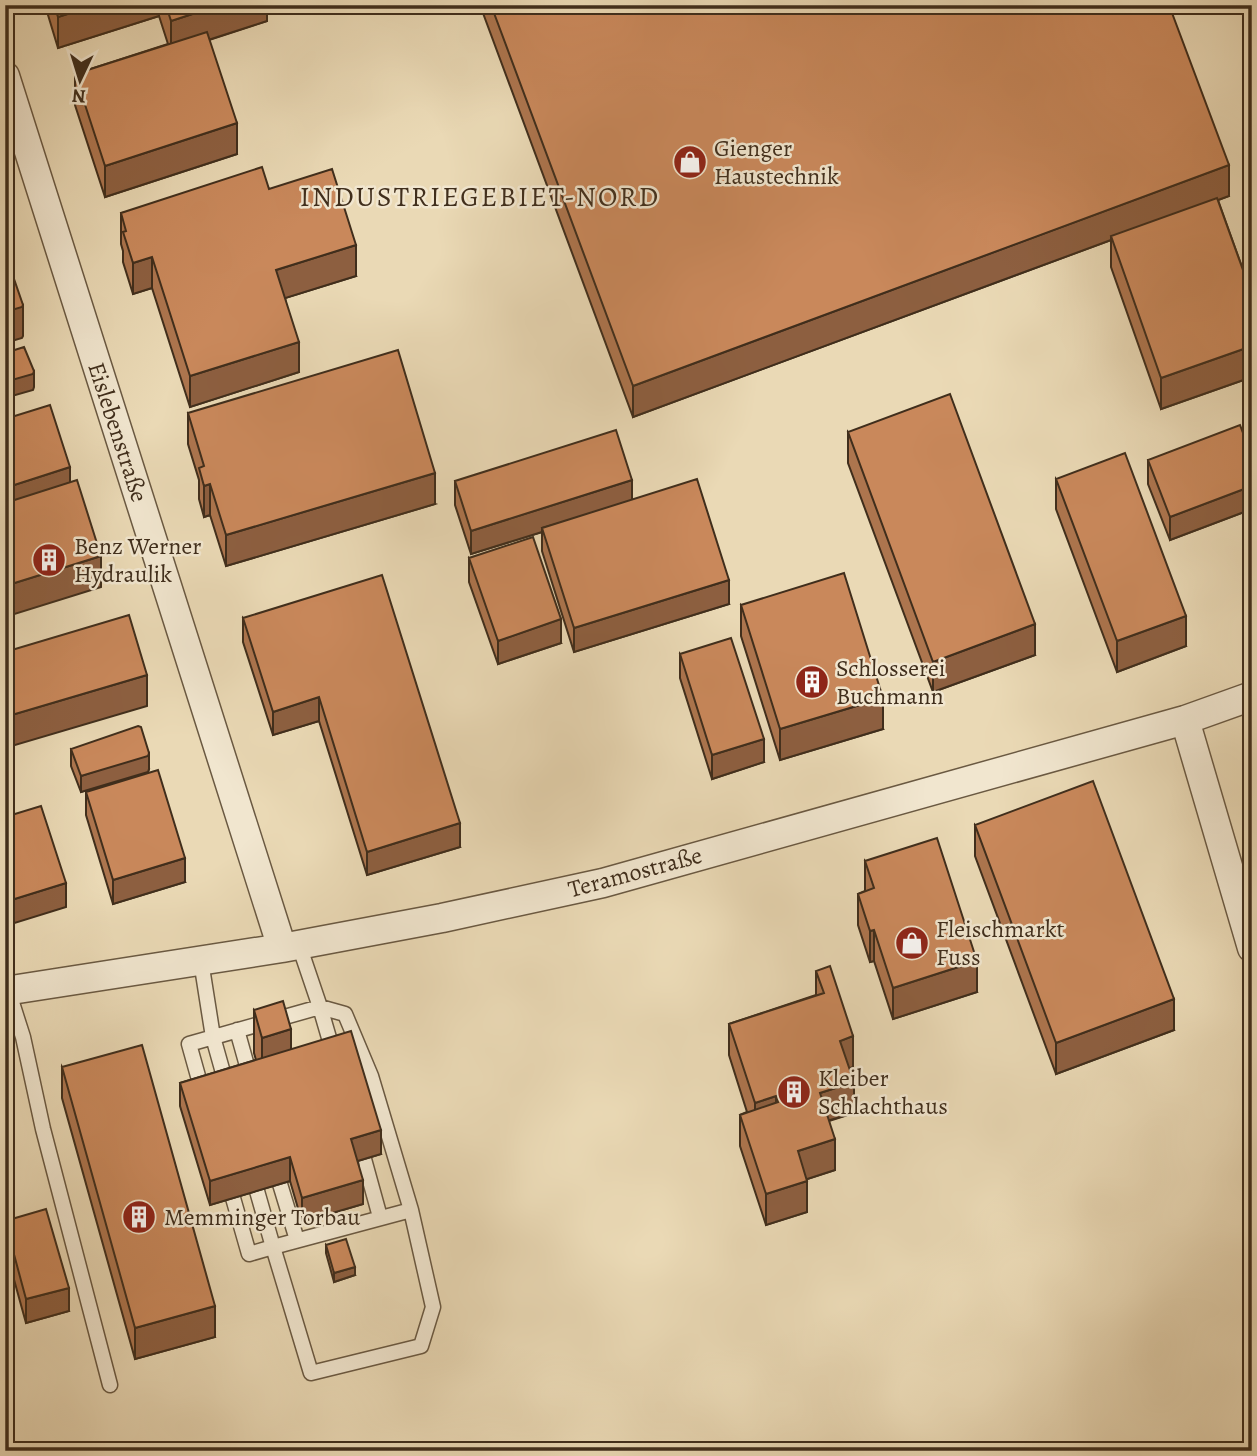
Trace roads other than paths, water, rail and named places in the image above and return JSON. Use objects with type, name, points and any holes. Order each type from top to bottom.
[{"type":"street","name":"Eislebenstraße","points":[[5,76],[290,947]]},
{"type":"street","name":"Teramostraße","points":[[7,990],[290,947],[603,883],[1185,720],[1252,696]]},
{"type":"street","points":[[1185,720],[1252,948]]},
{"type":"lane","points":[[290,947],[320,1007],[335,1060]]},
{"type":"lane","points":[[201,961],[213,1037],[229,1092]]},
{"type":"lane","points":[[7,990],[23,1037],[43,1129],[110,1385]]},
{"type":"lane","points":[[205,1099],[189,1044],[320,1007],[345,1014],[371,1076],[411,1210],[433,1307],[421,1346],[311,1373],[257,1191]]},
{"type":"lane","points":[[237,1030],[252,1085]]},
{"type":"lane","points":[[364,1159],[380,1217]]},
{"type":"lane","points":[[280,1184],[297,1240]]},
{"type":"lane","points":[[233,1198],[249,1254],[411,1210]]},
{"type":"place","name":"Gienger Haustechnik","points":[[690,162]]},
{"type":"place","name":"Benz Werner Hydraulik","points":[[49,560]]},
{"type":"place","name":"Schlosserei Buchmann","points":[[812,682]]},
{"type":"place","name":"Fleischmarkt Fuss","points":[[912,943]]},
{"type":"place","name":"Kleiber Schlachthaus","points":[[794,1092]]},
{"type":"place","name":"Memminger Torbau","points":[[139,1217]]},
{"type":"district","name":"INDUSTRIEGEBIET-NORD","points":[[480,197]]}]
